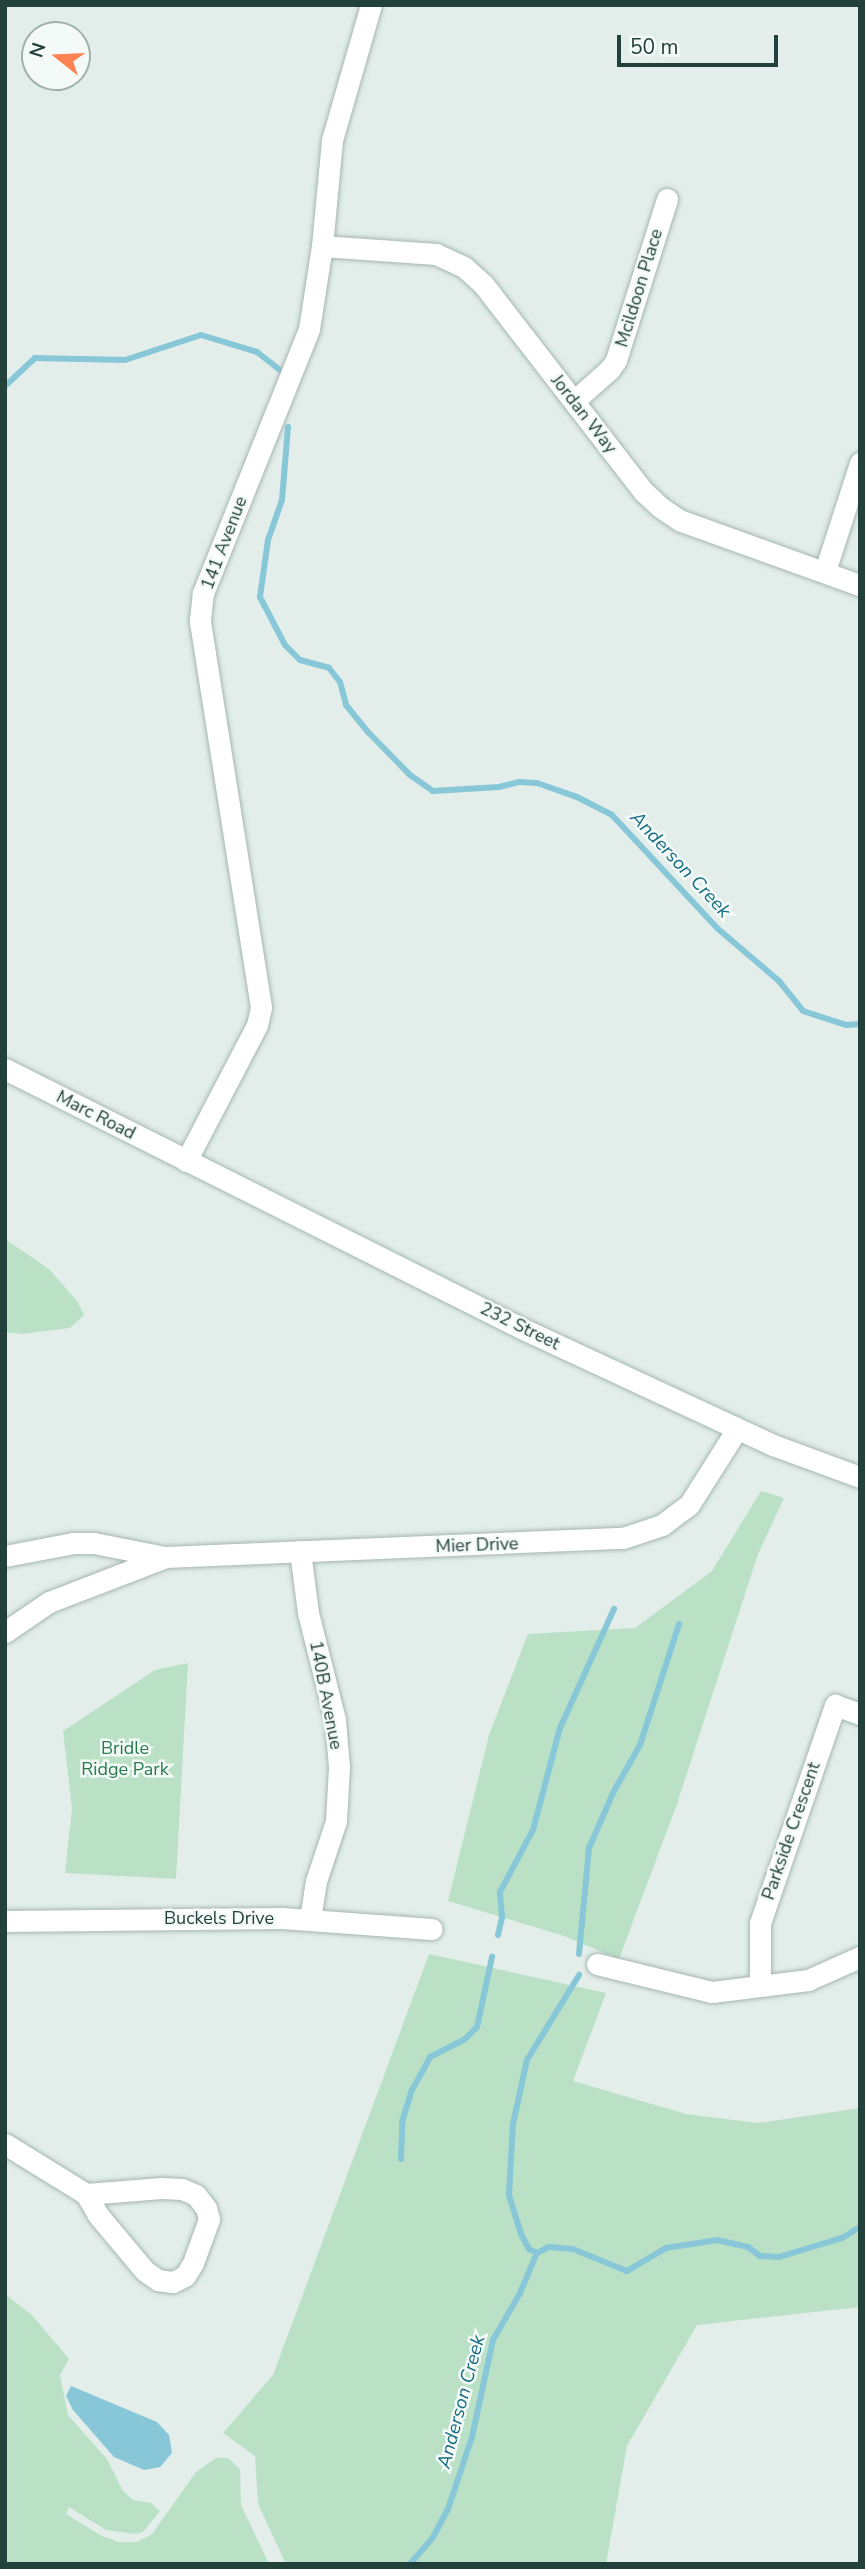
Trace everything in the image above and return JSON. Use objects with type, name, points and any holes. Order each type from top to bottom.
[{"type":"street","name":"141 Avenue","points":[[186,1161],[257,1025],[261,1007],[200,620],[203,593],[309,329],[322,246],[332,139],[371,5]]},
{"type":"street","name":"Mcildoon Place","points":[[574,401],[616,360],[667,199]]},
{"type":"street","name":"Jordan Way","points":[[322,246],[436,254],[464,267],[483,284],[644,492],[660,507],[679,520],[860,585]]},
{"type":"street","points":[[825,572],[860,463]]},
{"type":"street","name":"Marc Road","points":[[5,1069],[186,1161]]},
{"type":"street","name":"232 Street","points":[[186,1161],[523,1329],[737,1429],[860,1477]]},
{"type":"street","name":"Mier Drive","points":[[5,1556],[54,1545],[93,1543],[165,1557],[597,1541],[644,1533],[662,1525],[689,1505],[737,1429]]},
{"type":"street","name":"140B Avenue","points":[[300,1551],[308,1613],[335,1720],[339,1767],[335,1821],[316,1881],[310,1920]]},
{"type":"street","name":"Mier Drive","points":[[5,1632],[49,1602],[92,1583],[165,1557]]},
{"type":"street","name":"Parkside Crescent","points":[[760,1986],[760,1923],[835,1705],[860,1714]]},
{"type":"street","name":"Buckels Drive","points":[[5,1921],[310,1920],[432,1929]]},
{"type":"street","points":[[597,1964],[712,1992],[808,1980],[860,1957]]},
{"type":"street","points":[[5,2144],[86,2194],[98,2216],[145,2271],[158,2280],[173,2282],[184,2276],[193,2263],[209,2220],[206,2208],[196,2195],[182,2189],[161,2188],[86,2194]]},
{"type":"green space","points":[[5,1239],[49,1269],[77,1301],[84,1315],[70,1328],[22,1334],[5,1332]]},
{"type":"green space","points":[[761,1491],[784,1498],[758,1554],[677,1804],[619,1959],[564,1936],[448,1901],[489,1735],[528,1634],[635,1628],[712,1571]]},
{"type":"green space","name":"Bridle Ridge Park","points":[[188,1663],[176,1879],[65,1873],[72,1808],[63,1731],[155,1670]]},
{"type":"green space","points":[[429,1954],[606,1993],[573,2081],[686,2114],[758,2123],[860,2108],[860,2307],[697,2325],[627,2446],[606,2564],[286,2564],[258,2504],[255,2456],[223,2433],[273,2375]]},
{"type":"green space","points":[[5,2294],[32,2315],[69,2359],[60,2375],[68,2415],[107,2459],[123,2491],[133,2500],[151,2503],[160,2511],[143,2532],[135,2534],[106,2530],[69,2507],[66,2514],[102,2536],[119,2542],[137,2542],[152,2534],[196,2472],[216,2458],[228,2458],[240,2469],[241,2505],[269,2564],[5,2564]]},
{"type":"water","points":[[71,2386],[157,2422],[169,2435],[172,2453],[160,2467],[144,2470],[114,2457],[73,2410],[66,2396]]},
{"type":"waterway","name":"Anderson Creek","points":[[5,386],[35,358],[125,360],[201,335],[257,352],[281,371]]},
{"type":"waterway","name":"Anderson Creek","points":[[288,427],[282,500],[268,540],[260,597],[285,645],[300,660],[329,668],[340,682],[346,705],[368,732],[410,775],[433,791],[499,787],[519,782],[537,783],[577,797],[612,815],[717,928],[779,981],[803,1011],[846,1025],[860,1024]]},
{"type":"waterway","points":[[498,1935],[502,1917],[500,1892],[533,1830],[560,1728],[614,1609]]},
{"type":"waterway","points":[[579,1954],[589,1848],[613,1793],[640,1745],[679,1624]]},
{"type":"waterway","points":[[401,2159],[402,2122],[412,2090],[430,2057],[464,2040],[477,2027],[492,1957]]},
{"type":"waterway","points":[[537,2253],[529,2249],[521,2234],[509,2195],[513,2124],[527,2060],[579,1975]]},
{"type":"waterway","name":"Anderson Creek","points":[[410,2564],[432,2539],[448,2509],[472,2437],[493,2340],[520,2293],[537,2253],[549,2247],[573,2249],[627,2271],[666,2248],[717,2240],[748,2247],[760,2256],[779,2257],[842,2238],[860,2227]]}]
